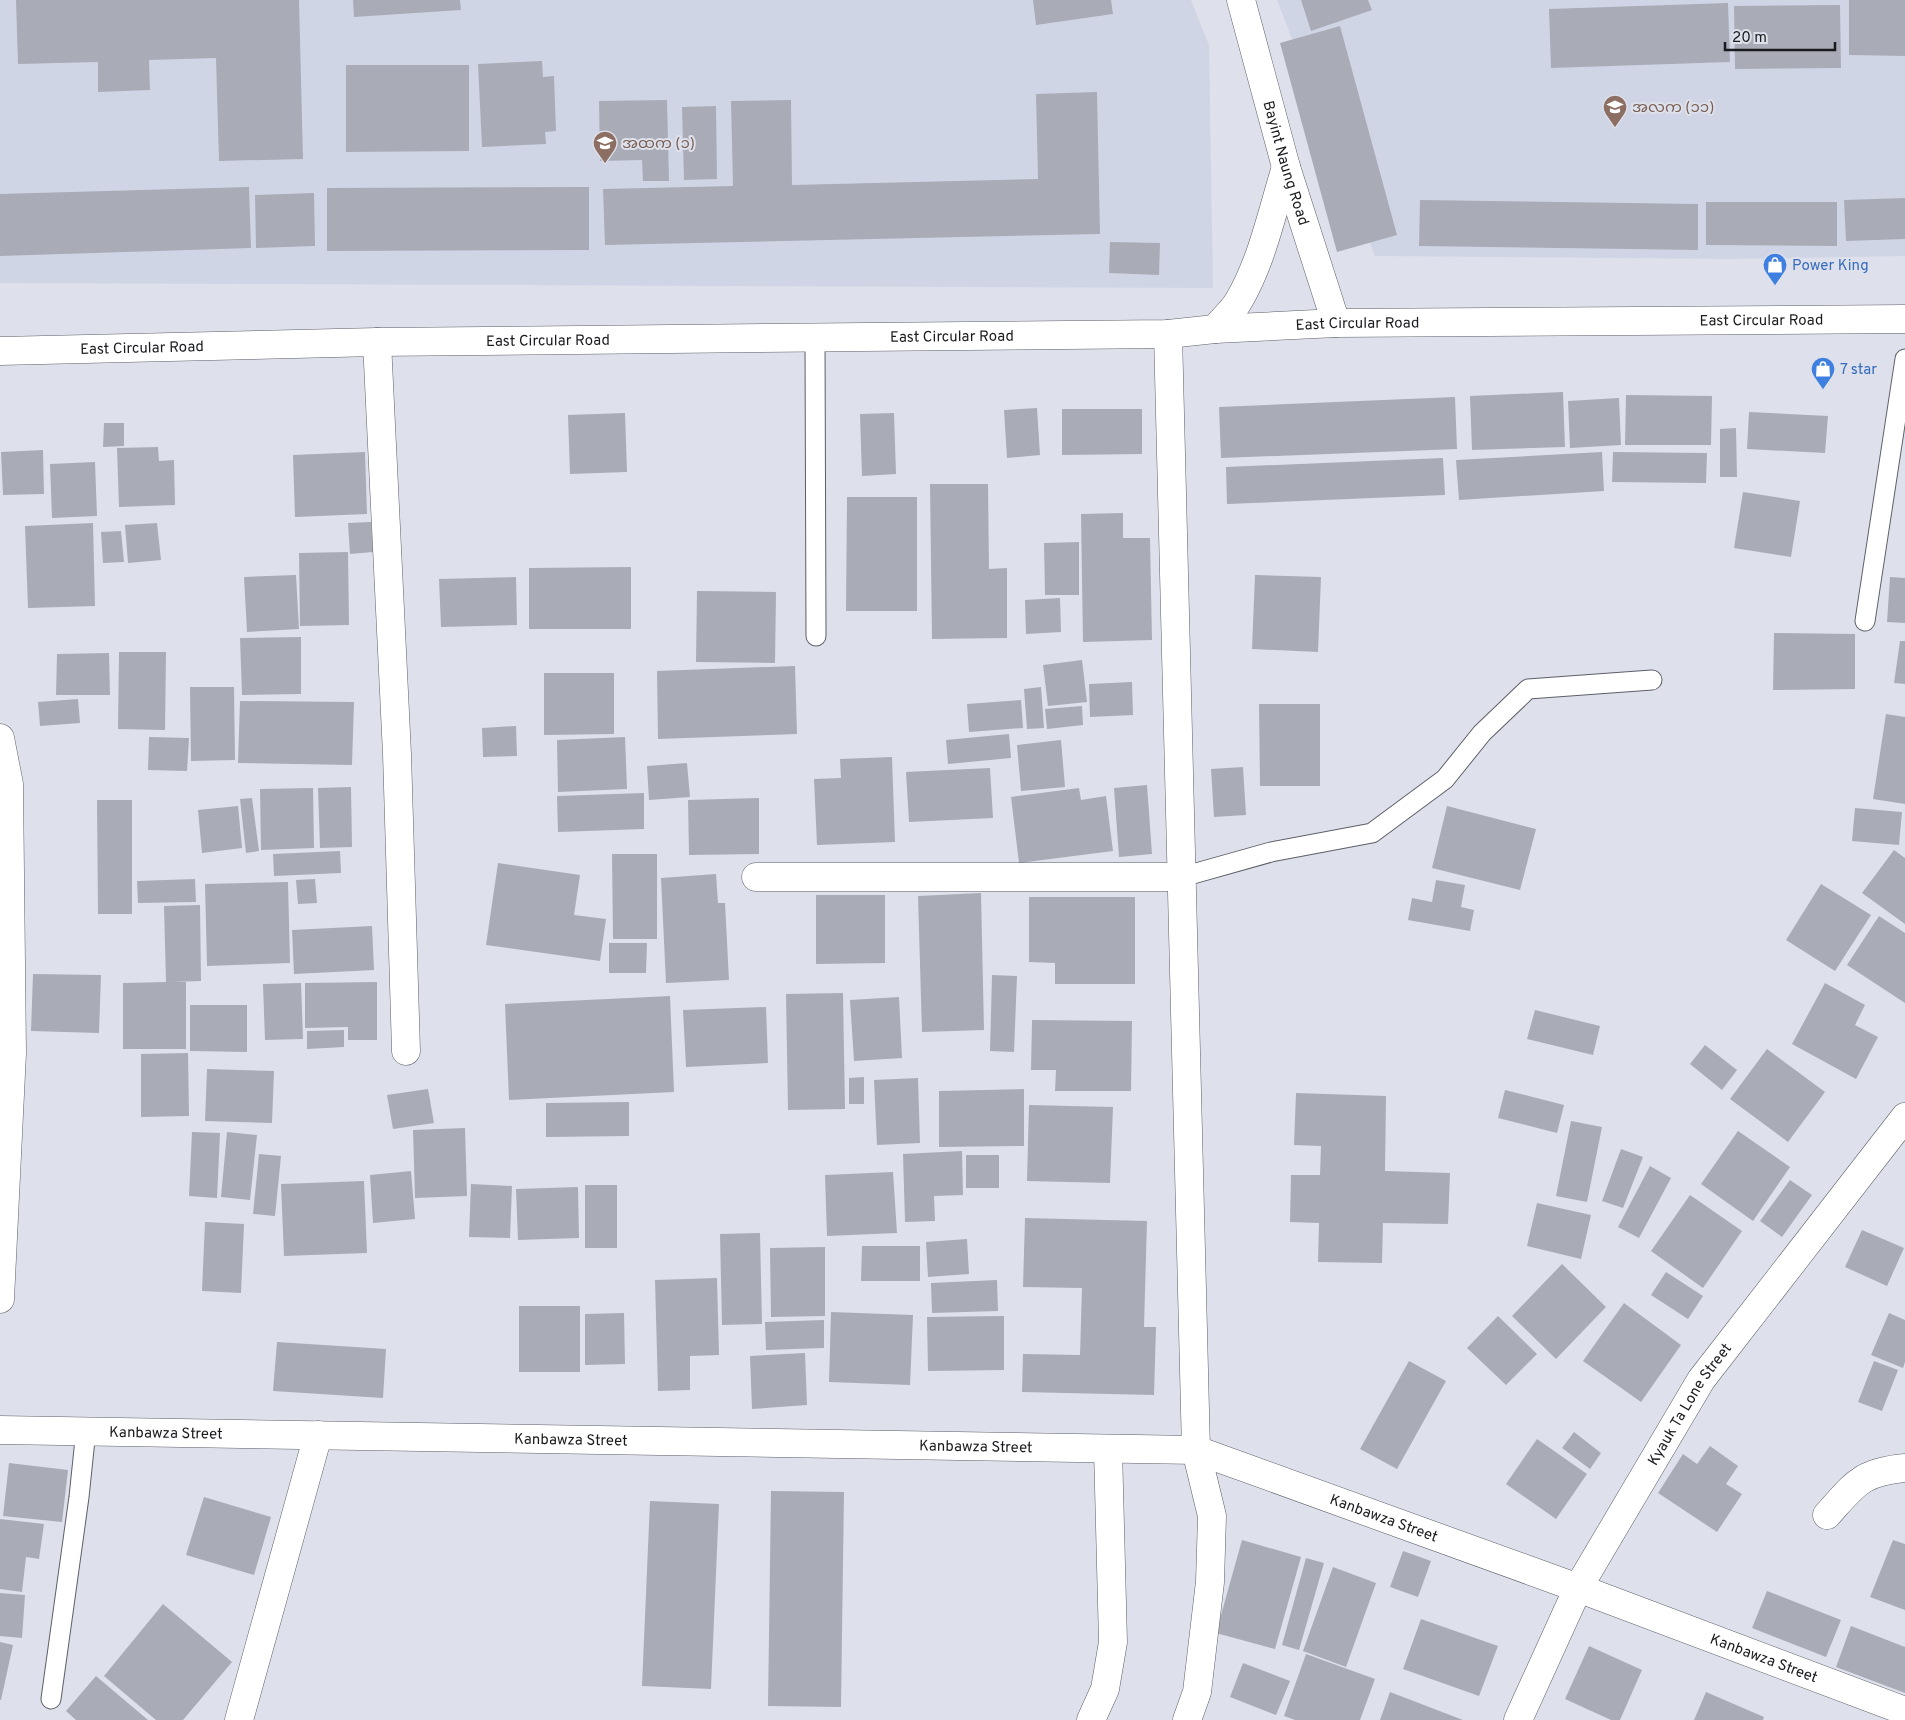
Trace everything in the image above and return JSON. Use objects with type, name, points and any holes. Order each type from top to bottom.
[{"type":"street","name":"Bayint Naung Road","points":[[1241,0],[1286,167],[1336,323]]},
{"type":"street","points":[[1215,328],[1236,304],[1248,284],[1286,167]]},
{"type":"street","name":"East Circular Road","points":[[0,351],[377,342],[1168,334],[1215,328],[1336,323],[1905,320]]},
{"type":"street","points":[[1168,334],[1196,1450],[1212,1516],[1210,1572],[1197,1692],[1187,1720]]},
{"type":"street","points":[[377,342],[397,754],[406,1051]]},
{"type":"street","points":[[0,738],[5,785],[6,1051],[0,1299]]},
{"type":"street","points":[[756,877],[1182,877]]},
{"type":"street","name":"Kyauk Ta Lone Street","points":[[1518,1720],[1578,1588],[1701,1380],[1905,1117]]},
{"type":"street","name":"Kanbawza Street","points":[[0,1430],[1196,1450],[1578,1588],[1905,1711]]},
{"type":"street","points":[[238,1720],[318,1435]]},
{"type":"street","points":[[1092,1720],[1106,1689],[1113,1642],[1108,1449]]},
{"type":"street","points":[[1827,1515],[1858,1480],[1885,1469],[1905,1468]]},
{"type":"lane","points":[[815,338],[816,636]]},
{"type":"lane","points":[[1865,621],[1905,360]]},
{"type":"lane","points":[[1182,877],[1271,852],[1372,834],[1445,779],[1482,733],[1528,690],[1652,680]]},
{"type":"lane","points":[[50,1699],[79,1498],[86,1430]]},
{"type":"shaded area","name":"အထက (၁)","points":[[0,0],[1191,0],[1209,45],[1213,288],[0,283]]},
{"type":"shaded area","name":"အလက (၁၁)","points":[[1277,0],[1905,0],[1905,256],[1730,259],[1375,256]]},
{"type":"building","points":[[16,0],[299,0],[303,159],[219,161],[216,58],[149,60],[150,90],[98,92],[98,62],[18,64]]},
{"type":"building","points":[[353,0],[460,0],[461,10],[354,17]]},
{"type":"building","points":[[1033,0],[1111,0],[1113,14],[1036,25]]},
{"type":"building","points":[[1301,0],[1368,0],[1372,10],[1311,31]]},
{"type":"building","points":[[1849,0],[1905,0],[1905,56],[1849,55]]},
{"type":"building","points":[[1728,3],[1730,62],[1551,68],[1549,9]]},
{"type":"building","points":[[1840,5],[1841,68],[1735,69],[1734,6]]},
{"type":"building","points":[[1340,26],[1397,235],[1337,252],[1280,43]]},
{"type":"building","points":[[542,61],[543,77],[554,76],[556,131],[545,132],[546,144],[482,147],[478,64]]},
{"type":"building","points":[[346,65],[469,65],[469,151],[346,152]]},
{"type":"building","points":[[1097,92],[1100,234],[605,245],[603,189],[733,186],[731,101],[791,100],[792,185],[1038,179],[1036,94]]},
{"type":"building","points":[[667,100],[669,181],[643,181],[642,160],[600,161],[599,101]]},
{"type":"building","points":[[716,106],[717,179],[684,180],[682,107]]},
{"type":"building","points":[[249,187],[251,248],[0,256],[0,194]]},
{"type":"building","points":[[589,187],[589,250],[327,251],[327,188]]},
{"type":"building","points":[[314,193],[315,246],[256,248],[255,195]]},
{"type":"building","points":[[1905,198],[1905,239],[1846,241],[1844,200]]},
{"type":"building","points":[[1420,200],[1698,204],[1698,250],[1419,246]]},
{"type":"building","points":[[1706,202],[1837,202],[1837,246],[1706,245]]},
{"type":"building","points":[[1110,242],[1160,243],[1159,275],[1109,273]]},
{"type":"building","points":[[1563,392],[1565,447],[1472,450],[1470,396]]},
{"type":"building","points":[[1626,395],[1712,396],[1711,445],[1625,445]]},
{"type":"building","points":[[1455,397],[1457,449],[1221,458],[1219,407]]},
{"type":"building","points":[[1619,398],[1621,445],[1570,448],[1568,401]]},
{"type":"building","points":[[1037,408],[1040,455],[1007,458],[1004,410]]},
{"type":"building","points":[[1062,409],[1142,409],[1142,454],[1062,455]]},
{"type":"building","points":[[1749,412],[1828,416],[1825,453],[1747,449]]},
{"type":"building","points":[[625,413],[627,472],[570,474],[568,415]]},
{"type":"building","points":[[894,413],[896,474],[862,476],[860,414]]},
{"type":"building","points":[[104,423],[124,423],[124,446],[103,447]]},
{"type":"building","points":[[1736,428],[1737,477],[1720,477],[1720,429]]},
{"type":"building","points":[[158,447],[159,461],[174,460],[175,505],[119,507],[117,448]]},
{"type":"building","points":[[43,450],[44,494],[3,495],[1,452]]},
{"type":"building","points":[[365,452],[367,514],[295,517],[293,455]]},
{"type":"building","points":[[1602,452],[1604,491],[1459,500],[1456,460]]},
{"type":"building","points":[[1613,452],[1707,453],[1706,483],[1612,482]]},
{"type":"building","points":[[1443,458],[1445,495],[1227,504],[1226,467]]},
{"type":"building","points":[[95,462],[97,516],[52,518],[50,464]]},
{"type":"building","points":[[930,484],[988,484],[989,569],[1007,568],[1007,638],[932,639]]},
{"type":"building","points":[[1743,492],[1800,501],[1791,557],[1734,548]]},
{"type":"building","points":[[847,497],[917,497],[917,611],[846,611]]},
{"type":"building","points":[[1123,513],[1123,538],[1150,538],[1152,640],[1083,642],[1081,514]]},
{"type":"building","points":[[371,522],[373,552],[350,554],[348,523]]},
{"type":"building","points":[[93,523],[95,606],[28,608],[25,526]]},
{"type":"building","points":[[157,523],[161,560],[128,563],[125,525]]},
{"type":"building","points":[[121,531],[124,562],[103,563],[101,532]]},
{"type":"building","points":[[1079,542],[1079,595],[1045,595],[1044,543]]},
{"type":"building","points":[[348,552],[349,625],[300,626],[299,553]]},
{"type":"building","points":[[631,567],[631,629],[529,629],[529,568]]},
{"type":"building","points":[[296,575],[299,629],[247,632],[244,577]]},
{"type":"building","points":[[1255,575],[1321,577],[1318,652],[1252,649]]},
{"type":"building","points":[[516,577],[517,625],[441,627],[439,579]]},
{"type":"building","points":[[1890,577],[1905,578],[1905,623],[1887,622]]},
{"type":"building","points":[[697,591],[776,592],[775,663],[696,662]]},
{"type":"building","points":[[1060,598],[1061,632],[1026,634],[1025,600]]},
{"type":"building","points":[[1774,633],[1855,634],[1855,689],[1773,690]]},
{"type":"building","points":[[301,637],[301,694],[242,695],[240,638]]},
{"type":"building","points":[[1900,641],[1905,641],[1905,684],[1894,683]]},
{"type":"building","points":[[119,652],[166,652],[165,730],[118,729]]},
{"type":"building","points":[[109,653],[110,695],[56,695],[57,654]]},
{"type":"building","points":[[1082,660],[1087,702],[1048,706],[1043,665]]},
{"type":"building","points":[[795,666],[797,734],[658,739],[657,671]]},
{"type":"building","points":[[544,673],[614,673],[614,734],[544,735]]},
{"type":"building","points":[[1132,682],[1133,715],[1090,717],[1089,684]]},
{"type":"building","points":[[190,687],[234,687],[235,760],[191,761]]},
{"type":"building","points":[[1041,687],[1044,728],[1027,729],[1024,689]]},
{"type":"building","points":[[78,699],[80,723],[40,726],[38,702]]},
{"type":"building","points":[[1021,700],[1023,728],[969,732],[967,704]]},
{"type":"building","points":[[240,701],[354,702],[352,765],[238,763]]},
{"type":"building","points":[[1259,704],[1320,704],[1320,786],[1260,786]]},
{"type":"building","points":[[1082,706],[1083,725],[1047,729],[1045,709]]},
{"type":"building","points":[[1886,714],[1905,717],[1905,804],[1873,799]]},
{"type":"building","points":[[516,726],[517,756],[483,757],[482,728]]},
{"type":"building","points":[[1009,734],[1011,758],[948,764],[946,740]]},
{"type":"building","points":[[149,737],[189,738],[187,771],[148,770]]},
{"type":"building","points":[[625,737],[627,789],[558,792],[557,740]]},
{"type":"building","points":[[1061,740],[1065,787],[1021,791],[1017,745]]},
{"type":"building","points":[[892,757],[895,842],[817,845],[814,779],[841,778],[840,759]]},
{"type":"building","points":[[687,763],[690,797],[649,800],[647,766]]},
{"type":"building","points":[[1243,767],[1246,815],[1214,817],[1211,769]]},
{"type":"building","points":[[990,768],[993,818],[909,822],[906,772]]},
{"type":"building","points":[[1147,785],[1152,854],[1119,857],[1114,788]]},
{"type":"building","points":[[351,787],[352,847],[320,848],[318,788]]},
{"type":"building","points":[[313,788],[314,848],[261,850],[260,789]]},
{"type":"building","points":[[1079,788],[1081,800],[1106,796],[1113,851],[1019,863],[1011,797]]},
{"type":"building","points":[[644,793],[644,829],[558,832],[557,796]]},
{"type":"building","points":[[252,798],[259,851],[246,853],[240,799]]},
{"type":"building","points":[[759,798],[759,854],[689,855],[688,800]]},
{"type":"building","points":[[97,800],[132,800],[132,914],[98,914]]},
{"type":"building","points":[[238,806],[242,848],[202,853],[198,810]]},
{"type":"building","points":[[1447,806],[1536,829],[1520,890],[1432,868]]},
{"type":"building","points":[[1855,808],[1902,812],[1899,845],[1852,841]]},
{"type":"building","points":[[1894,850],[1905,858],[1905,924],[1862,893]]},
{"type":"building","points":[[340,851],[341,873],[274,876],[273,854]]},
{"type":"building","points":[[612,854],[657,854],[657,939],[613,939]]},
{"type":"building","points":[[498,863],[580,875],[574,915],[606,919],[600,961],[486,945]]},
{"type":"building","points":[[716,874],[718,903],[725,903],[729,980],[666,983],[661,878]]},
{"type":"building","points":[[195,879],[196,902],[138,903],[137,881]]},
{"type":"building","points":[[315,879],[317,903],[298,904],[296,880]]},
{"type":"building","points":[[1436,880],[1465,885],[1461,907],[1474,910],[1470,931],[1408,920],[1412,898],[1432,902]]},
{"type":"building","points":[[288,882],[290,963],[207,966],[205,884]]},
{"type":"building","points":[[1821,884],[1871,915],[1835,971],[1786,940]]},
{"type":"building","points":[[981,893],[984,1030],[922,1032],[918,896]]},
{"type":"building","points":[[816,895],[885,895],[885,963],[816,964]]},
{"type":"building","points":[[1029,897],[1135,897],[1135,984],[1055,984],[1055,963],[1029,962]]},
{"type":"building","points":[[200,905],[201,981],[171,982],[186,982],[186,1049],[123,1049],[123,983],[166,982],[164,906]]},
{"type":"building","points":[[1879,916],[1905,933],[1905,1003],[1847,965]]},
{"type":"building","points":[[372,926],[374,970],[294,974],[292,930]]},
{"type":"building","points":[[609,943],[647,943],[646,973],[609,973]]},
{"type":"building","points":[[33,974],[101,975],[99,1033],[31,1031]]},
{"type":"building","points":[[992,975],[1017,976],[1014,1052],[990,1051]]},
{"type":"building","points":[[377,982],[377,1040],[348,1040],[348,1027],[305,1028],[305,983]]},
{"type":"building","points":[[301,983],[303,1039],[265,1040],[263,984]]},
{"type":"building","points":[[1825,983],[1865,1005],[1855,1025],[1878,1037],[1856,1079],[1792,1044]]},
{"type":"building","points":[[843,993],[845,1109],[788,1110],[786,994]]},
{"type":"building","points":[[670,996],[674,1092],[509,1100],[505,1004]]},
{"type":"building","points":[[899,997],[902,1058],[854,1061],[850,1000]]},
{"type":"building","points":[[190,1005],[247,1005],[247,1052],[190,1051]]},
{"type":"building","points":[[766,1007],[768,1063],[686,1067],[683,1010]]},
{"type":"building","points":[[1535,1010],[1600,1026],[1593,1055],[1527,1039]]},
{"type":"building","points":[[1032,1020],[1132,1021],[1131,1091],[1055,1091],[1056,1070],[1031,1070]]},
{"type":"building","points":[[344,1030],[344,1047],[307,1049],[307,1031]]},
{"type":"building","points":[[1705,1045],[1737,1070],[1722,1090],[1690,1064]]},
{"type":"building","points":[[1767,1049],[1825,1092],[1788,1142],[1730,1099]]},
{"type":"building","points":[[188,1053],[189,1116],[141,1117],[141,1054]]},
{"type":"building","points":[[207,1069],[274,1071],[272,1123],[205,1121]]},
{"type":"building","points":[[864,1077],[864,1104],[849,1104],[849,1078]]},
{"type":"building","points":[[918,1078],[920,1143],[877,1145],[874,1080]]},
{"type":"building","points":[[428,1089],[434,1123],[393,1129],[387,1095]]},
{"type":"building","points":[[1024,1089],[1024,1146],[939,1147],[939,1091]]},
{"type":"building","points":[[1505,1090],[1564,1105],[1557,1133],[1498,1118]]},
{"type":"building","points":[[1296,1093],[1386,1096],[1385,1171],[1450,1173],[1448,1224],[1383,1223],[1382,1263],[1318,1262],[1319,1223],[1290,1222],[1291,1175],[1320,1175],[1321,1146],[1294,1145]]},
{"type":"building","points":[[629,1102],[629,1136],[546,1137],[546,1103]]},
{"type":"building","points":[[1029,1105],[1113,1107],[1110,1183],[1027,1181]]},
{"type":"building","points":[[1571,1121],[1602,1127],[1587,1202],[1556,1196]]},
{"type":"building","points":[[465,1128],[467,1196],[415,1198],[413,1130]]},
{"type":"building","points":[[1738,1131],[1790,1167],[1753,1221],[1701,1184]]},
{"type":"building","points":[[192,1132],[220,1133],[217,1198],[189,1196]]},
{"type":"building","points":[[227,1132],[257,1135],[250,1200],[221,1197]]},
{"type":"building","points":[[1621,1149],[1643,1157],[1623,1208],[1602,1201]]},
{"type":"building","points":[[962,1151],[963,1195],[934,1196],[935,1221],[905,1222],[903,1154]]},
{"type":"building","points":[[259,1154],[281,1156],[275,1216],[253,1214]]},
{"type":"building","points":[[966,1155],[999,1155],[999,1188],[966,1188]]},
{"type":"building","points":[[1650,1166],[1671,1178],[1639,1238],[1618,1227]]},
{"type":"building","points":[[411,1171],[415,1219],[373,1223],[370,1175]]},
{"type":"building","points":[[893,1172],[897,1233],[827,1236],[825,1175]]},
{"type":"building","points":[[1790,1180],[1812,1195],[1782,1237],[1760,1221]]},
{"type":"building","points":[[364,1181],[367,1253],[284,1256],[281,1184]]},
{"type":"building","points":[[471,1184],[512,1186],[510,1238],[469,1237]]},
{"type":"building","points":[[585,1185],[617,1185],[617,1248],[585,1248]]},
{"type":"building","points":[[578,1187],[579,1238],[518,1240],[516,1189]]},
{"type":"building","points":[[1690,1195],[1742,1231],[1703,1288],[1651,1251]]},
{"type":"building","points":[[1537,1203],[1591,1215],[1581,1259],[1527,1246]]},
{"type":"building","points":[[1025,1218],[1147,1221],[1144,1327],[1156,1327],[1154,1395],[1022,1392],[1023,1354],[1080,1355],[1082,1288],[1023,1287]]},
{"type":"building","points":[[205,1222],[244,1224],[241,1293],[202,1291]]},
{"type":"building","points":[[1862,1230],[1904,1248],[1887,1286],[1845,1267]]},
{"type":"building","points":[[760,1233],[762,1324],[722,1325],[720,1234]]},
{"type":"building","points":[[967,1239],[969,1274],[928,1277],[926,1242]]},
{"type":"building","points":[[862,1246],[920,1246],[920,1281],[861,1281]]},
{"type":"building","points":[[825,1247],[825,1316],[771,1317],[770,1248]]},
{"type":"building","points":[[1562,1264],[1606,1307],[1556,1359],[1512,1316]]},
{"type":"building","points":[[1666,1272],[1703,1296],[1688,1319],[1651,1295]]},
{"type":"building","points":[[717,1278],[719,1355],[690,1356],[690,1390],[658,1391],[655,1280]]},
{"type":"building","points":[[997,1280],[998,1311],[932,1313],[931,1283]]},
{"type":"building","points":[[1624,1303],[1681,1345],[1641,1402],[1583,1361]]},
{"type":"building","points":[[519,1306],[580,1306],[580,1372],[519,1372]]},
{"type":"building","points":[[831,1312],[913,1315],[910,1385],[829,1382]]},
{"type":"building","points":[[624,1313],[625,1364],[585,1365],[585,1314]]},
{"type":"building","points":[[1889,1313],[1905,1320],[1905,1362],[1903,1368],[1871,1355]]},
{"type":"building","points":[[1004,1316],[1004,1370],[928,1371],[927,1317]]},
{"type":"building","points":[[1498,1316],[1537,1354],[1506,1385],[1467,1348]]},
{"type":"building","points":[[824,1320],[824,1348],[766,1350],[765,1322]]},
{"type":"building","points":[[277,1342],[386,1349],[383,1398],[273,1391]]},
{"type":"building","points":[[805,1353],[807,1405],[752,1409],[750,1356]]},
{"type":"building","points":[[1409,1361],[1446,1381],[1397,1469],[1360,1449]]},
{"type":"building","points":[[1874,1361],[1898,1370],[1882,1411],[1858,1402]]},
{"type":"building","points":[[1574,1432],[1601,1453],[1590,1469],[1562,1448]]},
{"type":"building","points":[[1537,1439],[1587,1474],[1556,1519],[1506,1484]]},
{"type":"building","points":[[1710,1446],[1738,1466],[1726,1484],[1742,1494],[1717,1532],[1658,1493],[1683,1454],[1697,1464]]},
{"type":"building","points":[[9,1463],[68,1470],[62,1522],[3,1516]]},
{"type":"building","points":[[771,1491],[844,1492],[841,1707],[768,1706]]},
{"type":"building","points":[[204,1497],[271,1517],[254,1575],[186,1555]]},
{"type":"building","points":[[650,1501],[719,1504],[711,1689],[642,1686]]},
{"type":"building","points":[[0,1519],[44,1524],[39,1559],[26,1557],[22,1592],[0,1589]]},
{"type":"building","points":[[1242,1540],[1301,1557],[1275,1649],[1216,1633]]},
{"type":"building","points":[[1893,1540],[1905,1544],[1905,1610],[1870,1597]]},
{"type":"building","points":[[1403,1551],[1431,1561],[1418,1597],[1390,1587]]},
{"type":"building","points":[[1306,1558],[1324,1563],[1299,1650],[1282,1645]]},
{"type":"building","points":[[1333,1567],[1376,1583],[1346,1667],[1303,1651]]},
{"type":"building","points":[[1767,1591],[1841,1620],[1826,1657],[1752,1628]]},
{"type":"building","points":[[0,1593],[25,1595],[22,1638],[0,1636]]},
{"type":"building","points":[[163,1604],[232,1662],[183,1720],[156,1720],[104,1676]]},
{"type":"building","points":[[1421,1619],[1498,1646],[1479,1696],[1403,1669]]},
{"type":"building","points":[[1851,1626],[1905,1647],[1905,1693],[1836,1667]]},
{"type":"building","points":[[0,1642],[13,1645],[1,1700],[0,1700]]},
{"type":"building","points":[[1589,1646],[1642,1670],[1620,1720],[1611,1720],[1565,1699]]},
{"type":"building","points":[[1306,1654],[1375,1679],[1360,1720],[1295,1720],[1284,1716]]},
{"type":"building","points":[[1243,1663],[1290,1681],[1276,1715],[1230,1697]]},
{"type":"building","points":[[96,1676],[148,1720],[76,1720],[66,1711]]},
{"type":"building","points":[[1390,1692],[1463,1720],[1380,1720]]},
{"type":"building","points":[[1706,1692],[1764,1717],[1763,1720],[1694,1720]]},
{"type":"place","name":"အလက (၁၁)","points":[[1615,128]]},
{"type":"place","name":"အထက (၁)","points":[[605,164]]},
{"type":"place","name":"Power King","points":[[1775,286]]},
{"type":"place","name":"7 star","points":[[1823,390]]}]
